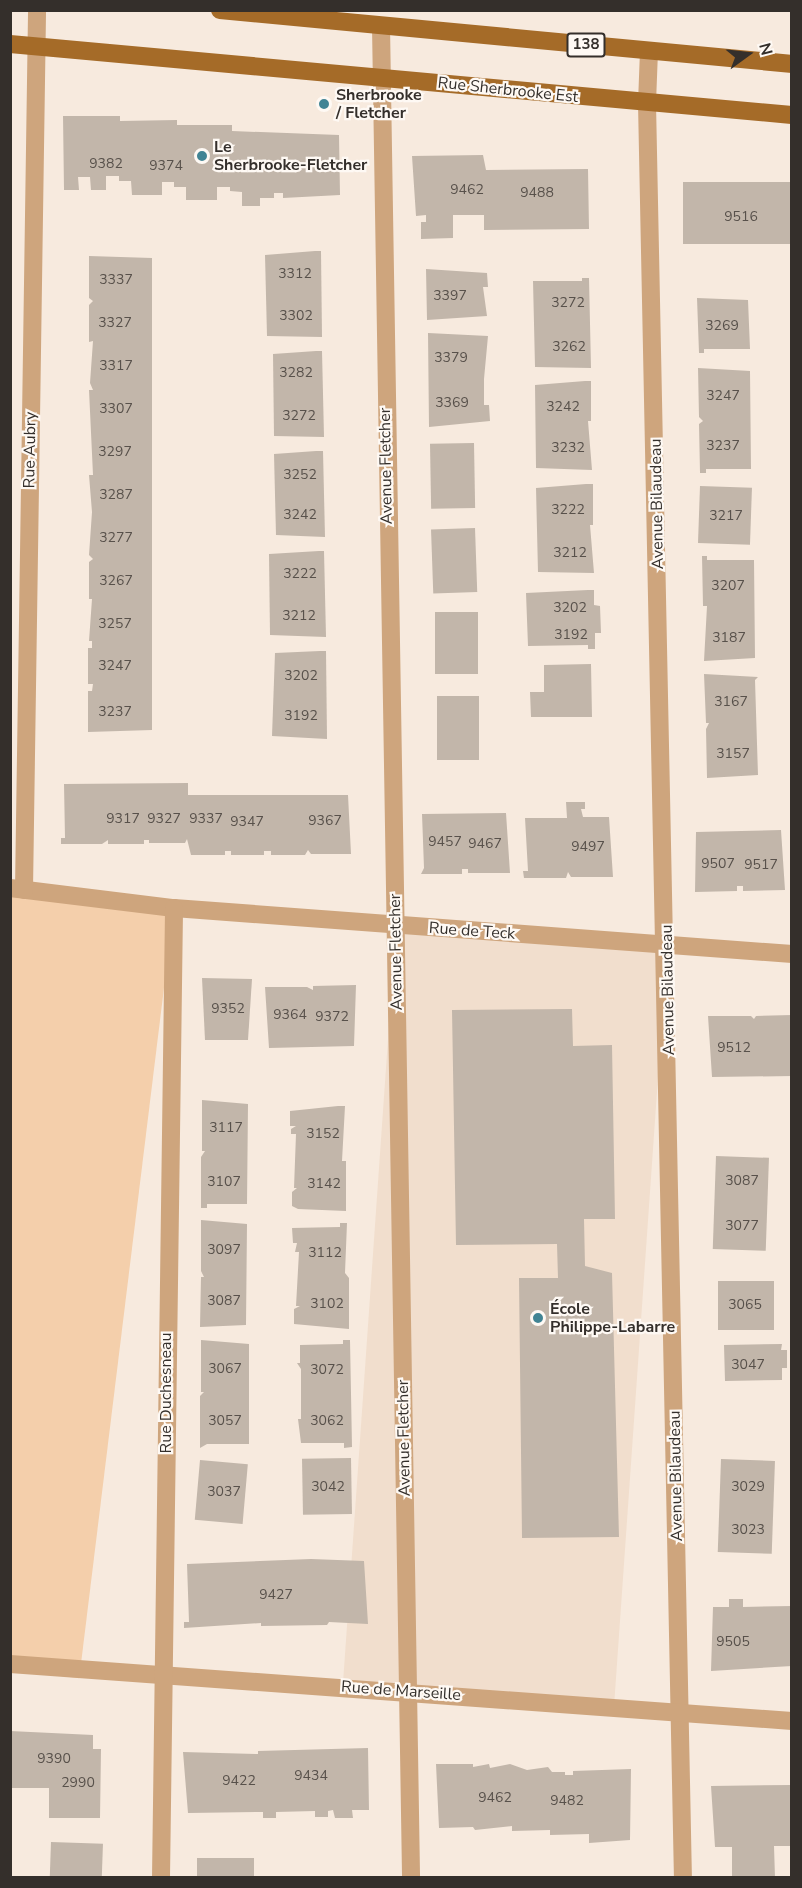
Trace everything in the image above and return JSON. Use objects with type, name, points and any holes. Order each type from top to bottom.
[{"type":"main road","name":"138","points":[[220,10],[792,64]]},
{"type":"main road","name":"Rue Sherbrooke Est","points":[[10,44],[792,116]]},
{"type":"street","name":"Rue Aubry","points":[[17,889],[35,46],[38,10]]},
{"type":"street","name":"Avenue Fletcher","points":[[381,26],[380,78],[411,1878]]},
{"type":"street","name":"Avenue Bilaudeau","points":[[650,51],[647,103],[667,945],[683,1878]]},
{"type":"street","name":"Rue de Teck","points":[[17,889],[174,908],[792,954]]},
{"type":"street","name":"Rue Duchesneau","points":[[161,1878],[174,908]]},
{"type":"street","name":"Rue de Marseille","points":[[10,1664],[680,1710],[792,1720]]},
{"type":"shaded area","points":[[10,888],[174,908],[79,1678],[10,1670]]},
{"type":"shaded area","name":"École Philippe-Labarre","points":[[396,925],[667,944],[614,1709],[342,1690]]},
{"type":"building","name":"Le Sherbrooke-Fletcher","points":[[63,116],[120,116],[120,121],[177,120],[177,125],[232,125],[232,131],[339,135],[340,195],[283,198],[283,193],[274,193],[274,198],[260,198],[260,206],[242,206],[242,192],[230,191],[230,187],[217,187],[217,200],[186,200],[186,187],[174,187],[174,182],[162,182],[162,195],[132,195],[131,181],[119,181],[119,176],[106,176],[106,190],[91,190],[90,177],[78,177],[79,190],[64,190]]},
{"type":"building","points":[[483,155],[486,170],[588,169],[589,229],[484,230],[484,215],[453,215],[453,238],[421,239],[421,222],[426,222],[426,215],[416,216],[412,156]]},
{"type":"building","points":[[683,182],[792,182],[792,244],[683,244]]},
{"type":"building","points":[[321,251],[322,337],[267,336],[265,255]]},
{"type":"building","points":[[89,256],[152,258],[152,730],[88,732],[88,691],[92,691],[93,684],[88,684],[88,648],[92,648],[92,641],[89,641],[92,599],[89,599],[89,562],[93,559],[89,555],[92,512],[89,475],[93,475],[89,390],[93,390],[90,383],[93,341],[89,342],[89,305],[93,301],[89,298]]},
{"type":"building","points":[[426,269],[487,273],[488,287],[483,287],[487,316],[427,320]]},
{"type":"building","points":[[582,278],[589,278],[591,368],[535,367],[533,281],[582,281]]},
{"type":"building","points":[[697,298],[748,300],[750,349],[704,349],[704,353],[699,353]]},
{"type":"building","points":[[428,333],[488,336],[484,405],[489,405],[490,421],[429,427]]},
{"type":"building","points":[[322,351],[324,437],[274,436],[273,354]]},
{"type":"building","points":[[698,368],[750,371],[751,469],[706,469],[706,473],[700,473],[699,424],[703,421],[699,417]]},
{"type":"building","points":[[591,381],[591,421],[588,421],[592,470],[536,468],[535,385]]},
{"type":"building","points":[[474,443],[475,508],[431,509],[430,444]]},
{"type":"building","points":[[323,451],[325,537],[276,535],[274,454]]},
{"type":"building","points":[[593,484],[593,525],[590,525],[594,573],[538,572],[536,488]]},
{"type":"building","points":[[700,486],[752,488],[750,545],[698,543]]},
{"type":"building","points":[[475,528],[477,592],[433,593],[431,530]]},
{"type":"building","points":[[324,551],[326,637],[270,635],[269,554]]},
{"type":"building","points":[[702,556],[707,556],[707,560],[754,560],[755,658],[704,661],[707,606],[703,606]]},
{"type":"building","points":[[594,590],[594,605],[600,606],[601,633],[595,633],[595,649],[588,649],[588,645],[528,646],[526,593]]},
{"type":"building","points":[[435,612],[478,612],[478,674],[435,674]]},
{"type":"building","points":[[326,651],[327,739],[272,736],[275,653]]},
{"type":"building","points":[[591,664],[592,717],[531,717],[530,692],[544,692],[544,665]]},
{"type":"building","points":[[704,674],[758,677],[755,680],[758,775],[707,778],[706,729],[709,723],[706,723]]},
{"type":"building","points":[[437,696],[479,696],[479,760],[437,760]]},
{"type":"building","points":[[188,783],[188,795],[348,795],[351,854],[311,854],[308,850],[305,855],[271,855],[271,851],[264,851],[264,855],[231,855],[231,851],[225,851],[225,855],[191,855],[187,839],[185,843],[149,843],[149,840],[144,840],[144,844],[108,844],[108,840],[102,844],[61,844],[61,838],[65,838],[64,784]]},
{"type":"building","points":[[566,802],[585,802],[585,809],[581,809],[583,817],[609,817],[613,877],[571,877],[568,872],[566,878],[524,878],[523,871],[528,871],[525,818],[567,818]]},
{"type":"building","points":[[506,813],[510,873],[468,873],[468,869],[462,869],[462,874],[421,874],[424,868],[422,814]]},
{"type":"building","points":[[781,830],[785,890],[743,891],[743,886],[737,886],[737,891],[695,892],[696,832]]},
{"type":"building","points":[[202,978],[252,979],[248,1040],[205,1040]]},
{"type":"building","points":[[356,985],[354,1046],[269,1048],[265,987],[307,987],[313,990],[313,986]]},
{"type":"building","points":[[572,1009],[573,1046],[612,1045],[615,1219],[584,1219],[585,1266],[612,1273],[619,1537],[522,1538],[519,1278],[558,1278],[557,1244],[456,1245],[452,1010]]},
{"type":"building","points":[[792,1015],[792,1076],[712,1077],[708,1016],[751,1016],[754,1019],[756,1016]]},
{"type":"building","points":[[202,1100],[248,1104],[247,1204],[207,1204],[207,1208],[201,1208],[201,1157],[205,1151],[202,1151]]},
{"type":"building","points":[[345,1106],[342,1161],[346,1161],[346,1211],[298,1209],[292,1206],[292,1192],[297,1188],[294,1188],[296,1134],[291,1134],[291,1129],[296,1126],[290,1126],[290,1111]]},
{"type":"building","points":[[716,1156],[769,1158],[766,1251],[713,1249]]},
{"type":"building","points":[[201,1220],[247,1224],[246,1325],[200,1327],[201,1277],[204,1277],[201,1271]]},
{"type":"building","points":[[340,1223],[347,1223],[345,1273],[349,1278],[349,1329],[294,1324],[294,1309],[300,1306],[296,1306],[299,1252],[295,1252],[297,1243],[293,1243],[292,1228],[340,1227]]},
{"type":"building","points":[[718,1281],[774,1281],[774,1330],[718,1330]]},
{"type":"building","points":[[201,1340],[249,1344],[249,1444],[207,1444],[200,1448],[200,1396],[204,1392],[201,1392]]},
{"type":"building","points":[[343,1340],[350,1340],[352,1447],[344,1448],[344,1443],[301,1443],[298,1419],[301,1419],[301,1369],[297,1363],[300,1363],[300,1345],[343,1344]]},
{"type":"building","points":[[782,1344],[781,1350],[787,1350],[787,1368],[782,1368],[782,1380],[725,1381],[724,1345]]},
{"type":"building","points":[[351,1458],[352,1514],[303,1515],[302,1459]]},
{"type":"building","points":[[721,1459],[775,1461],[772,1554],[718,1552]]},
{"type":"building","points":[[200,1460],[248,1464],[243,1524],[195,1520]]},
{"type":"building","points":[[311,1559],[364,1561],[368,1624],[329,1622],[327,1625],[261,1626],[261,1623],[184,1628],[184,1622],[189,1622],[187,1564]]},
{"type":"building","points":[[729,1599],[743,1599],[743,1607],[792,1606],[792,1666],[711,1671],[713,1607],[729,1607]]},
{"type":"building","points":[[10,1731],[93,1735],[93,1749],[101,1749],[100,1818],[49,1818],[49,1788],[10,1788]]},
{"type":"building","points":[[368,1748],[369,1810],[352,1810],[353,1818],[335,1818],[333,1810],[328,1811],[328,1817],[315,1817],[315,1811],[276,1812],[276,1818],[263,1818],[263,1812],[188,1813],[183,1752],[258,1754],[258,1751]]},
{"type":"building","points":[[436,1764],[473,1764],[473,1767],[489,1764],[490,1768],[510,1764],[527,1770],[548,1767],[552,1772],[565,1772],[565,1775],[573,1775],[573,1771],[631,1769],[630,1840],[589,1843],[589,1834],[550,1835],[550,1830],[512,1831],[512,1826],[475,1830],[473,1827],[439,1828]]},
{"type":"building","points":[[792,1785],[792,1846],[774,1846],[775,1878],[732,1878],[732,1847],[715,1847],[711,1786]]},
{"type":"building","points":[[51,1842],[103,1844],[102,1878],[50,1878]]},
{"type":"building","points":[[197,1858],[254,1858],[254,1878],[197,1878]]},
{"type":"place","name":"Sherbrooke / Fletcher","points":[[324,104]]},
{"type":"place","name":"Le Sherbrooke-Fletcher","points":[[202,156]]},
{"type":"place","name":"École Philippe-Labarre","points":[[538,1318]]}]
